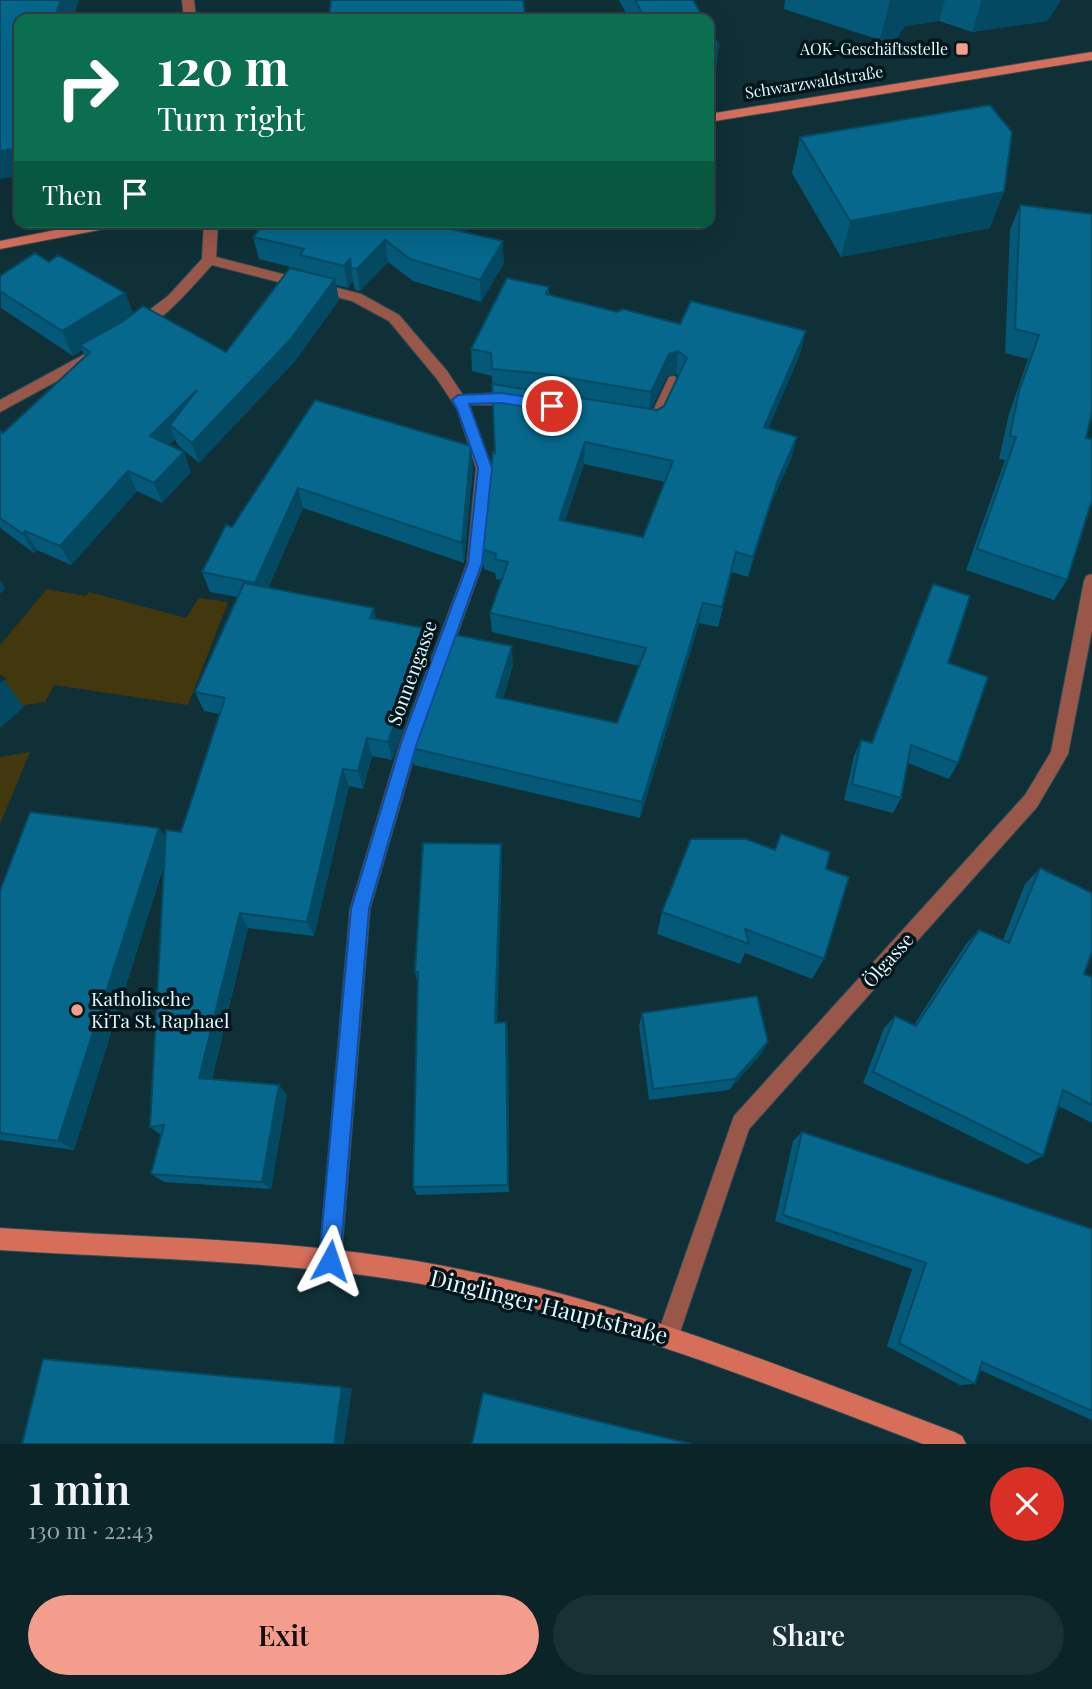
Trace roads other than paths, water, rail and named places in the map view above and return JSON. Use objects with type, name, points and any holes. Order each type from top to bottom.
[{"type":"street","name":"Schwarzwaldstraße","points":[[714,117],[1092,56]]},
{"type":"street","points":[[0,245],[89,228]]},
{"type":"street","points":[[0,407],[119,340],[173,299],[209,260],[211,228]]},
{"type":"street","name":"Sonnengasse","points":[[209,260],[356,297],[394,318],[442,375],[464,408],[485,468],[475,563],[409,743],[360,909],[330,1261]]},
{"type":"street","points":[[628,419],[654,423],[674,381]]},
{"type":"street","points":[[458,400],[501,398],[526,402]]},
{"type":"street","name":"Ölgasse","points":[[668,1336],[741,1123],[1031,801],[1059,754],[1092,581]]},
{"type":"street","name":"Dinglinger Hauptstraße","points":[[0,1239],[330,1261],[468,1282],[668,1336],[954,1444]]},
{"type":"place","name":"AOK-Geschäftsstelle","points":[[962,49]]},
{"type":"place","name":"Katholische KiTa St. Raphael","points":[[77,1010]]}]
